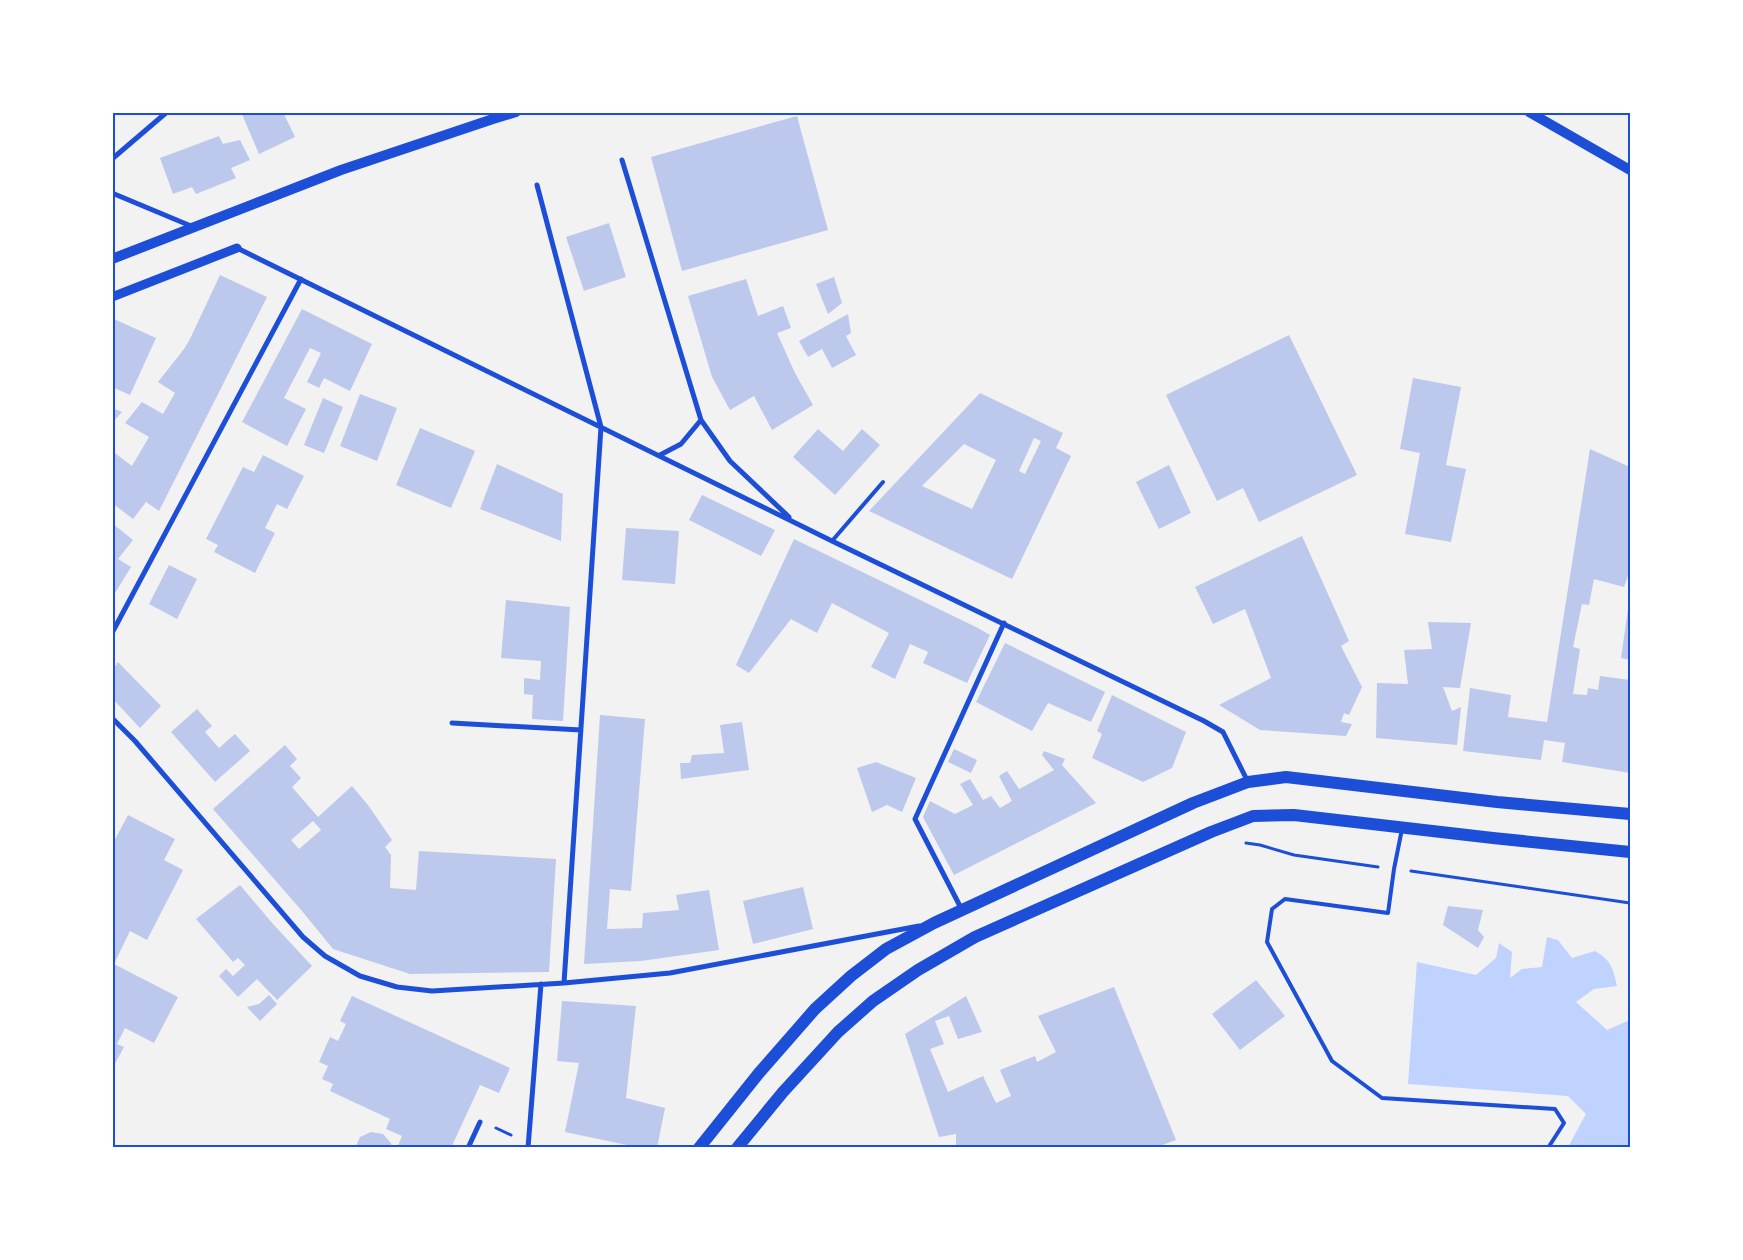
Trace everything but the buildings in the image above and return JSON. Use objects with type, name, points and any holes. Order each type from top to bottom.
[{"type":"main road","points":[[112,259],[341,170],[516,112]]},
{"type":"main road","points":[[1529,112],[1630,170]]},
{"type":"main road","points":[[699,1148],[759,1073],[815,1009],[850,976],[886,949],[934,923],[1192,803],[1248,782],[1286,777],[1497,802],[1630,814]]},
{"type":"main road","points":[[738,1148],[783,1092],[838,1032],[873,1001],[918,970],[976,937],[1211,832],[1253,816],[1294,815],[1630,852]]},
{"type":"street","points":[[112,160],[167,112]]},
{"type":"street","points":[[622,160],[701,420],[730,461],[792,521]]},
{"type":"street","points":[[538,185],[601,427],[564,983]]},
{"type":"street","points":[[112,194],[194,228]]},
{"type":"street","points":[[112,297],[237,248],[1223,732],[1248,782]]},
{"type":"street","points":[[112,633],[301,279]]},
{"type":"street","points":[[660,455],[681,444],[701,420]]},
{"type":"street","points":[[962,910],[915,819],[1004,623]]},
{"type":"street","points":[[112,718],[135,741],[303,937],[339,965],[360,976],[397,988],[432,991],[564,983],[670,973],[934,923]]},
{"type":"street","points":[[452,723],[581,730]]},
{"type":"street","points":[[528,1148],[542,984]]},
{"type":"street","points":[[468,1148],[480,1122]]},
{"type":"lane","points":[[832,541],[883,482]]},
{"type":"lane","points":[[1402,827],[1388,913],[1285,899],[1272,908],[1267,942],[1332,1060],[1382,1098],[1555,1110],[1564,1123],[1548,1148]]},
{"type":"path","points":[[1242,842],[1294,855],[1630,902]]},
{"type":"water","points":[[1547,937],[1558,940],[1572,958],[1595,951],[1608,961],[1612,969],[1617,986],[1594,989],[1576,1002],[1607,1030],[1630,1020],[1630,1147],[1568,1147],[1586,1114],[1568,1096],[1408,1084],[1417,962],[1476,975],[1496,958],[1499,943],[1512,952],[1510,978],[1522,969],[1542,967]]}]
